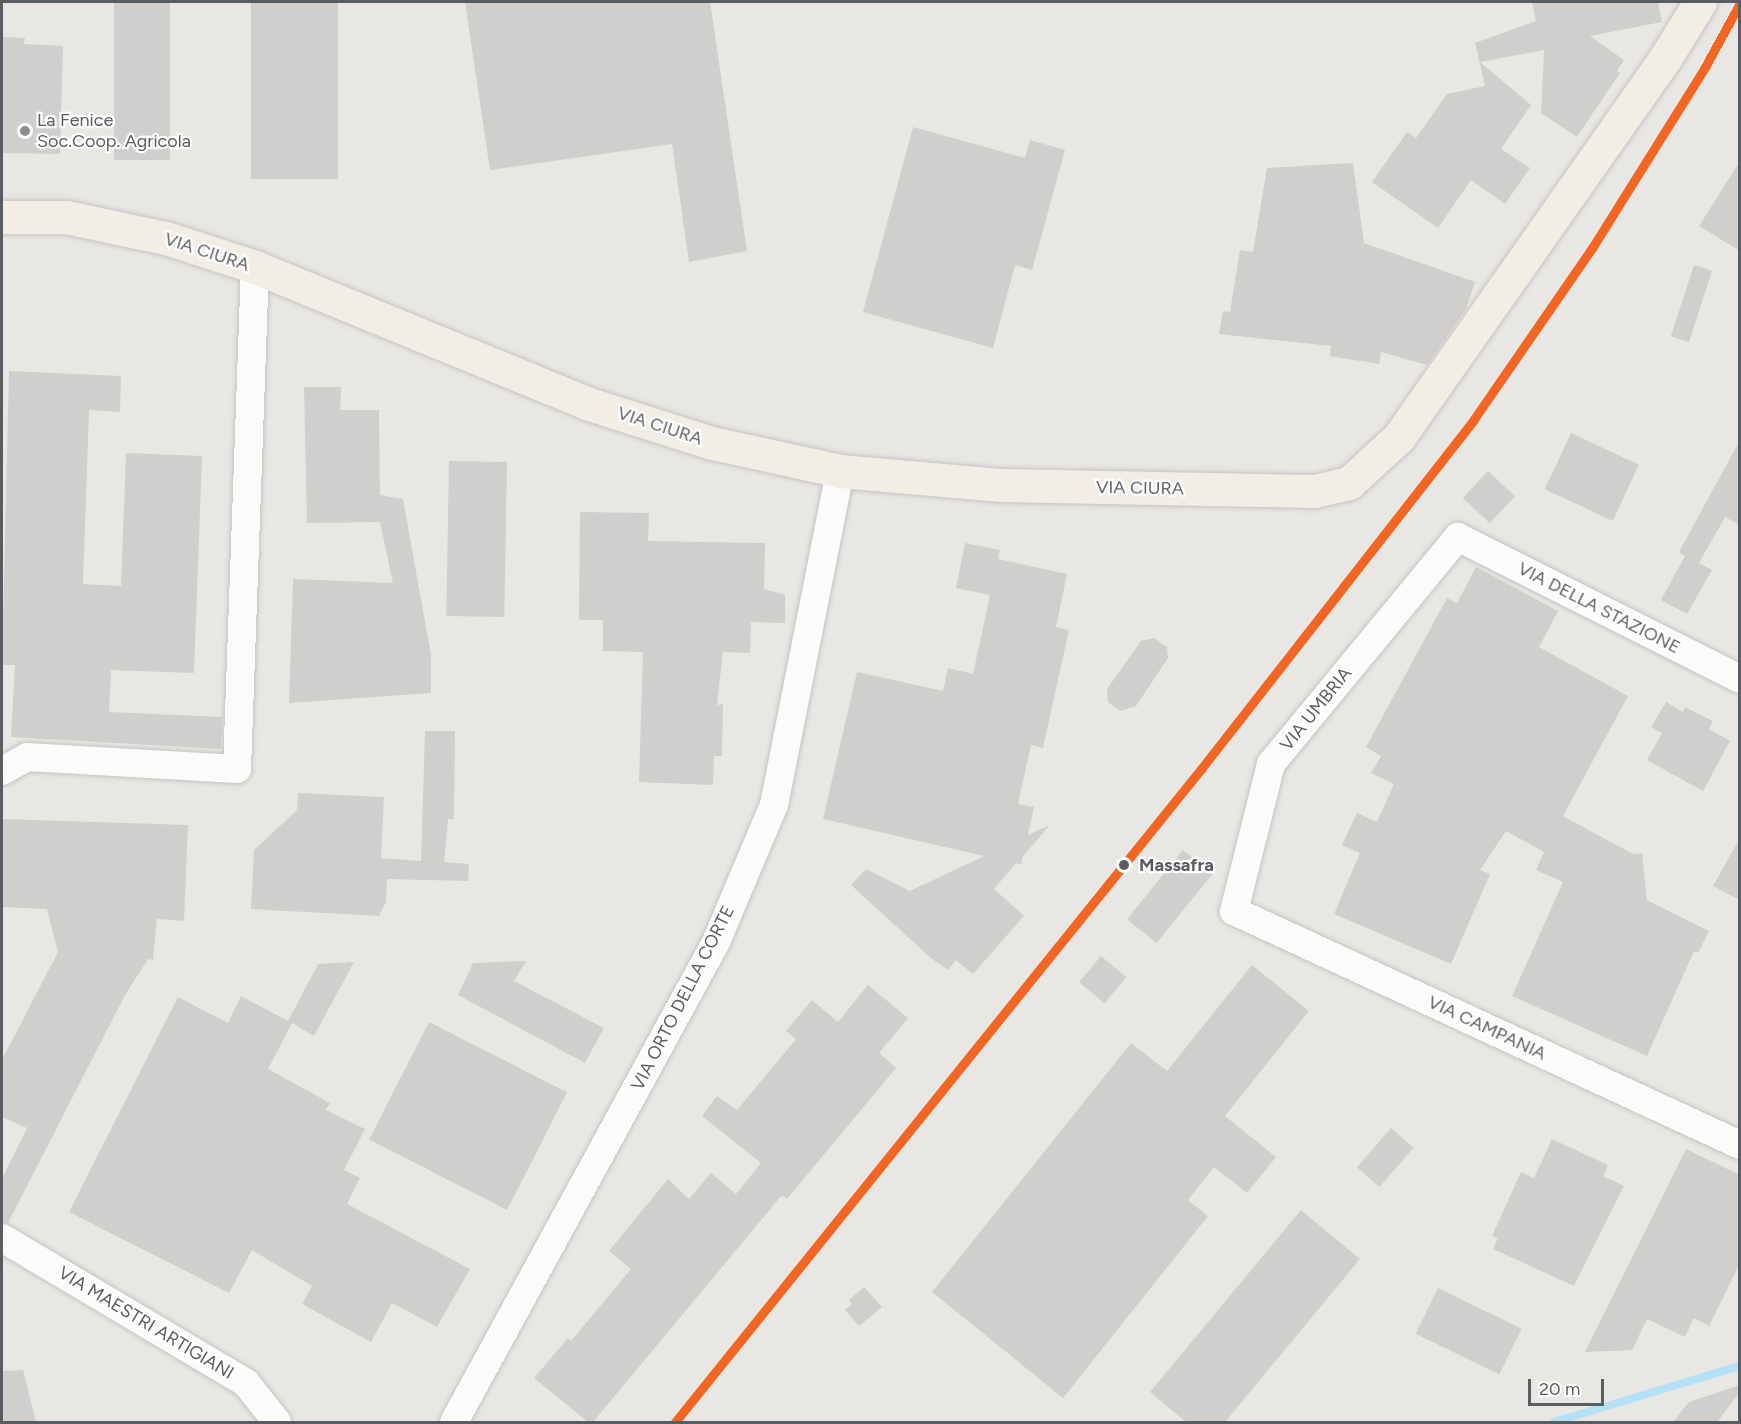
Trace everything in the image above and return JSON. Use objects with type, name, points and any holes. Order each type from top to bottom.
[{"type":"main road","name":"VIA CIURA","points":[[2,217],[66,217],[166,238],[255,267],[586,403],[712,443],[840,471],[1000,485],[1314,491],[1349,483],[1399,437],[1666,57],[1700,2]]},
{"type":"street","points":[[2,771],[27,758],[237,769],[255,267]]},
{"type":"street","name":"VIA ORTO DELLA CORTE","points":[[454,1422],[716,942],[774,805],[840,471]]},
{"type":"street","name":"VIA DELLA STAZIONE","points":[[1458,537],[1740,679]]},
{"type":"street","name":"VIA UMBRIA","points":[[1234,911],[1271,764],[1458,537]]},
{"type":"street","name":"VIA CAMPANIA","points":[[1234,911],[1740,1145]]},
{"type":"street","name":"VIA MAESTRI ARTIGIANI","points":[[2,1238],[246,1383],[277,1422]]},
{"type":"building","points":[[114,2],[170,2],[170,160],[114,160]]},
{"type":"building","points":[[251,2],[338,2],[338,179],[251,179]]},
{"type":"building","points":[[465,2],[710,2],[747,251],[689,262],[672,144],[490,170]]},
{"type":"building","points":[[1532,2],[1658,2],[1662,22],[1590,36],[1624,60],[1617,71],[1620,73],[1577,137],[1541,113],[1544,50],[1480,62],[1531,105],[1501,149],[1530,168],[1505,204],[1471,180],[1438,228],[1372,182],[1407,132],[1416,138],[1447,94],[1485,86],[1475,43],[1536,21]]},
{"type":"building","points":[[2,37],[25,38],[24,44],[63,46],[60,154],[2,153]]},
{"type":"building","points":[[913,127],[1025,158],[1030,140],[1065,150],[1032,270],[1015,265],[993,348],[863,312]]},
{"type":"building","points":[[1740,161],[1740,251],[1699,226]]},
{"type":"building","points":[[1353,163],[1364,243],[1475,282],[1466,309],[1427,365],[1381,352],[1379,364],[1330,356],[1331,346],[1219,334],[1223,311],[1230,312],[1240,250],[1253,252],[1267,168]]},
{"type":"building","points":[[1694,265],[1712,271],[1689,342],[1671,336]]},
{"type":"building","points":[[9,371],[121,376],[120,412],[89,410],[83,584],[121,586],[126,453],[202,456],[194,673],[111,670],[109,712],[222,717],[221,749],[11,737],[15,665],[2,665]]},
{"type":"building","points":[[304,387],[341,387],[340,410],[379,410],[380,495],[403,499],[431,655],[431,693],[289,703],[293,579],[393,583],[380,522],[307,523]]},
{"type":"building","points":[[1571,433],[1639,465],[1613,521],[1545,489]]},
{"type":"building","points":[[1740,440],[1740,525],[1725,517],[1699,563],[1712,570],[1687,614],[1661,600],[1685,556],[1679,552]]},
{"type":"building","points":[[449,461],[507,462],[504,617],[446,616]]},
{"type":"building","points":[[1488,471],[1515,496],[1490,523],[1463,498]]},
{"type":"building","points":[[580,512],[649,513],[648,541],[765,543],[764,589],[785,595],[785,623],[751,622],[750,653],[723,652],[717,705],[723,704],[722,756],[714,756],[713,785],[639,782],[643,652],[603,651],[603,620],[579,620]]},
{"type":"building","points":[[965,543],[1000,550],[998,559],[1067,574],[1056,627],[1069,630],[1043,748],[1031,745],[1018,804],[1034,807],[1028,835],[1050,825],[1023,856],[1021,865],[1016,863],[994,889],[1024,916],[973,974],[956,960],[948,970],[932,959],[851,885],[866,869],[910,891],[984,856],[823,819],[857,672],[943,691],[948,668],[973,674],[990,595],[956,588]]},
{"type":"building","points":[[1476,567],[1558,611],[1539,647],[1628,696],[1563,816],[1633,854],[1642,853],[1647,900],[1709,931],[1698,953],[1694,951],[1647,1056],[1512,996],[1563,882],[1536,870],[1544,852],[1506,831],[1480,870],[1490,874],[1451,964],[1334,914],[1360,853],[1342,845],[1357,813],[1377,822],[1394,784],[1371,773],[1381,756],[1366,747],[1447,598],[1457,603]]},
{"type":"building","points":[[1154,638],[1167,647],[1168,658],[1136,706],[1120,711],[1108,702],[1107,689],[1141,641]]},
{"type":"building","points":[[1666,702],[1683,712],[1685,707],[1713,721],[1709,729],[1730,741],[1703,791],[1647,760],[1662,733],[1651,727]]},
{"type":"building","points":[[425,731],[455,731],[454,819],[448,819],[444,862],[469,864],[468,881],[387,879],[386,902],[379,916],[251,909],[254,850],[297,810],[298,793],[384,797],[381,858],[421,861]]},
{"type":"building","points":[[2,819],[188,825],[184,921],[157,919],[153,960],[148,959],[125,995],[8,1223],[2,1222],[2,1179],[27,1128],[2,1117],[2,1060],[58,952],[47,909],[2,907]]},
{"type":"building","points":[[1740,838],[1740,900],[1713,886]]},
{"type":"building","points":[[1183,850],[1213,874],[1157,943],[1127,919]]},
{"type":"building","points":[[1101,956],[1126,977],[1104,1003],[1079,982]]},
{"type":"building","points":[[526,961],[514,981],[604,1028],[585,1063],[458,995],[473,963]]},
{"type":"building","points":[[354,962],[314,1036],[292,1023],[268,1069],[330,1103],[326,1110],[365,1129],[344,1170],[360,1178],[347,1204],[470,1269],[437,1327],[392,1303],[371,1342],[302,1304],[312,1286],[252,1250],[229,1293],[69,1212],[178,997],[228,1023],[241,996],[288,1021],[318,964]]},
{"type":"building","points":[[1252,965],[1309,1011],[1225,1116],[1276,1157],[1247,1193],[1214,1167],[1188,1200],[1208,1216],[1063,1398],[932,1292],[1131,1043],[1167,1071]]},
{"type":"building","points":[[868,985],[908,1018],[879,1053],[896,1068],[787,1199],[782,1195],[593,1422],[588,1422],[534,1378],[568,1338],[571,1341],[631,1269],[609,1251],[668,1179],[689,1199],[711,1173],[736,1194],[761,1163],[702,1116],[717,1096],[737,1110],[796,1039],[786,1031],[812,1000],[838,1022]]},
{"type":"building","points":[[429,1022],[567,1092],[507,1210],[369,1140]]},
{"type":"building","points":[[1391,1128],[1414,1148],[1380,1187],[1357,1167]]},
{"type":"building","points":[[1552,1139],[1608,1165],[1603,1176],[1624,1186],[1574,1286],[1493,1249],[1498,1238],[1492,1236],[1521,1172],[1534,1178]]},
{"type":"building","points":[[1686,1149],[1740,1175],[1740,1263],[1709,1326],[1694,1318],[1685,1337],[1647,1319],[1632,1350],[1585,1352]]},
{"type":"building","points":[[1301,1210],[1360,1259],[1225,1422],[1186,1422],[1150,1392]]},
{"type":"building","points":[[864,1287],[882,1307],[859,1326],[845,1310],[852,1304],[849,1300]]},
{"type":"building","points":[[1438,1288],[1522,1329],[1499,1375],[1416,1334]]},
{"type":"building","points":[[23,1370],[36,1422],[2,1422],[2,1371]]},
{"type":"building","points":[[1740,1385],[1740,1392],[1717,1422],[1673,1422],[1689,1402]]},
{"type":"waterway","points":[[1554,1422],[1740,1366]]},
{"type":"transit line","points":[[675,1422],[1201,769],[1474,419],[1592,248],[1705,67],[1740,3]]},
{"type":"place","name":"La Fenice Soc.Coop. Agricola","points":[[25,131]]},
{"type":"place","name":"Massafra","points":[[1124,865]]}]
